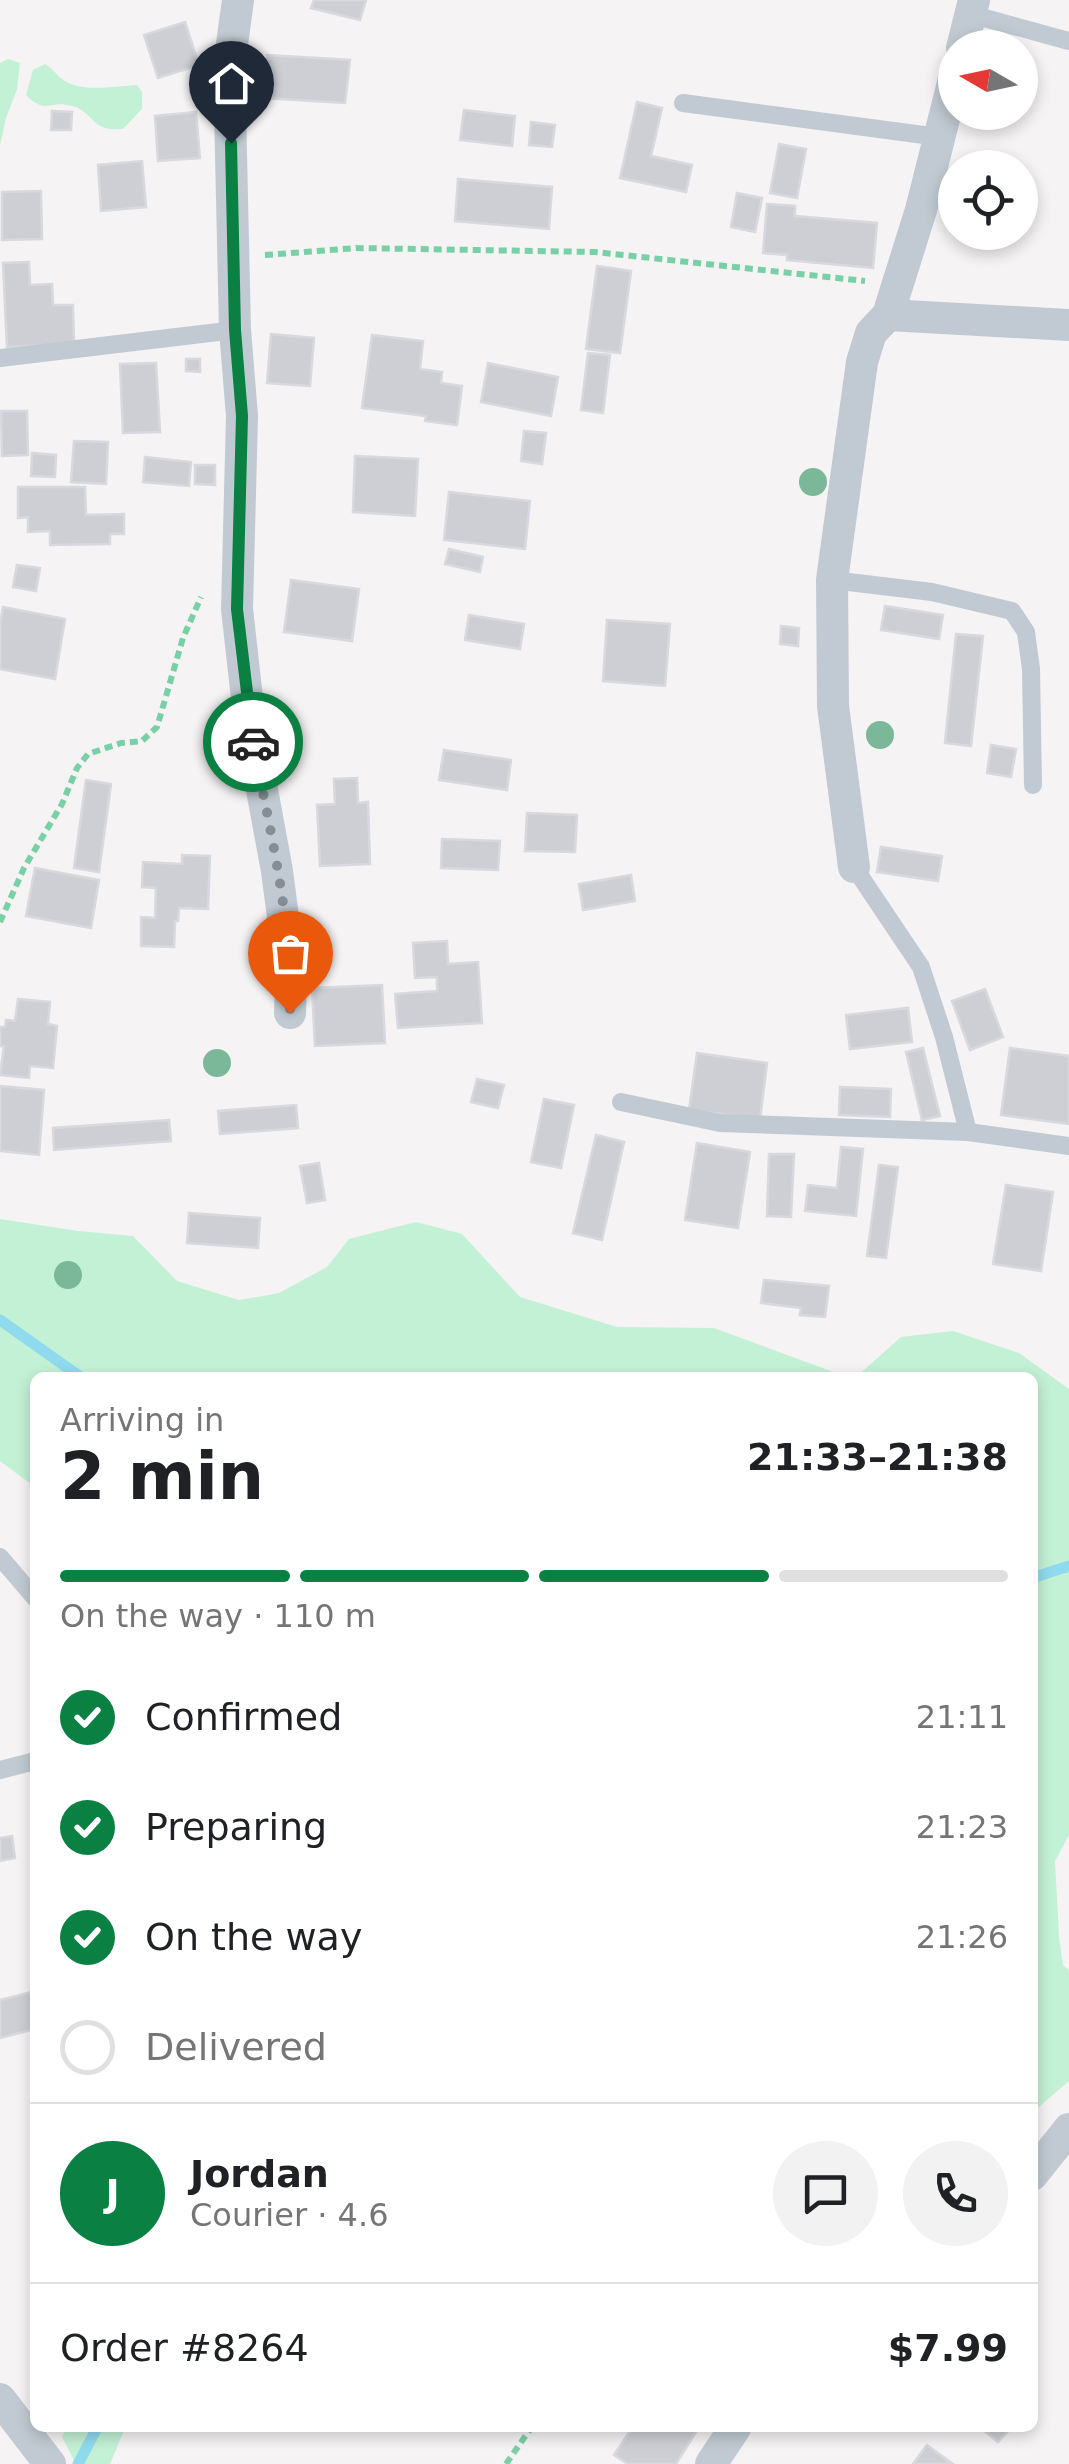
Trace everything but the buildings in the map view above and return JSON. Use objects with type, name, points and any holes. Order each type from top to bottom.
[{"type":"street","points":[[238,0],[230,66],[235,330],[242,416],[237,609],[250,725],[291,978],[290,1013]]},
{"type":"street","points":[[854,867],[832,706],[832,580],[862,362],[871,332],[892,300],[941,130]]},
{"type":"street","points":[[892,300],[1069,325]]},
{"type":"street","points":[[1038,2167],[1069,2129]]},
{"type":"street","points":[[4,2416],[50,2464]]},
{"type":"street","points":[[711,2464],[732,2432]]},
{"type":"lane","points":[[972,7],[1069,41]]},
{"type":"lane","points":[[682,103],[939,138]]},
{"type":"lane","points":[[0,358],[235,330]]},
{"type":"lane","points":[[832,580],[932,592],[1012,611],[1026,632],[1031,669],[1033,785]]},
{"type":"lane","points":[[854,867],[921,966],[968,1132]]},
{"type":"lane","points":[[622,1102],[720,1123],[968,1132],[1069,1146]]},
{"type":"lane","points":[[0,1557],[30,1592]]},
{"type":"lane","points":[[0,1770],[30,1762]]},
{"type":"path","points":[[234,258],[356,248],[595,252],[892,300]]},
{"type":"path","points":[[0,922],[77,768],[88,754],[142,741],[158,727],[183,638],[208,578],[238,573]]},
{"type":"path","points":[[506,2464],[528,2432]]},
{"type":"green space","points":[[8,59],[20,63],[17,89],[0,145],[0,63]]},
{"type":"green space","points":[[45,64],[71,84],[99,88],[137,85],[142,92],[142,109],[123,129],[112,129],[104,128],[72,106],[39,105],[26,95],[33,70]]},
{"type":"green space","points":[[0,1219],[133,1236],[177,1281],[239,1300],[279,1293],[327,1267],[349,1239],[416,1222],[462,1234],[520,1297],[617,1327],[714,1328],[833,1372],[30,1372],[30,1483],[0,1461]]},
{"type":"green space","points":[[953,1331],[1019,1353],[1069,1389],[1069,1835],[1055,1861],[1059,1937],[1063,1965],[1069,1970],[1069,2081],[1038,2108],[1038,1372],[862,1372],[901,1337]]},
{"type":"green space","points":[[65,2432],[123,2432],[110,2464],[76,2464],[62,2437]]},
{"type":"waterway","points":[[0,1320],[74,1372]]},
{"type":"waterway","points":[[1038,1576],[1069,1566]]},
{"type":"waterway","points":[[78,2464],[95,2432]]},
{"type":"way so far","points":[[253,742],[277,871],[291,978],[290,1013]]},
{"type":"route","points":[[231,143],[235,330],[242,416],[237,609],[253,742]]}]
